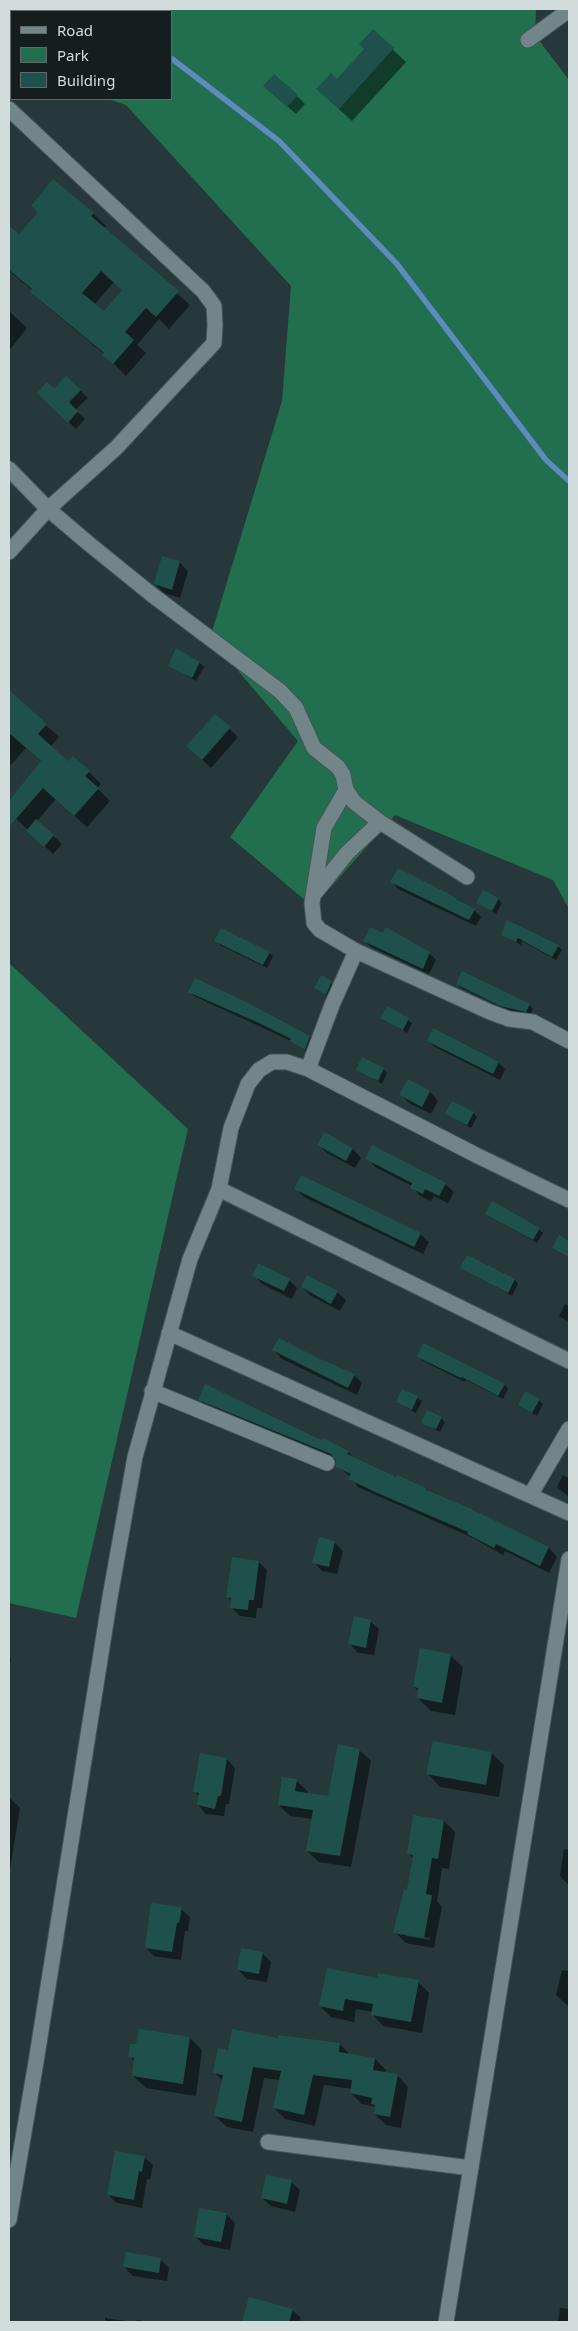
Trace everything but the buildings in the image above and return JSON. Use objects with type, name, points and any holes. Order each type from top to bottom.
[{"type":"street","points":[[528,40],[569,10]]},
{"type":"street","points":[[9,109],[203,291],[214,306],[214,343],[116,448],[48,509],[9,552]]},
{"type":"street","points":[[9,469],[48,509],[145,589],[280,690],[296,708],[314,748],[338,767],[343,774],[346,790],[354,802],[380,822],[467,877]]},
{"type":"street","points":[[346,790],[324,828],[313,895],[312,912],[314,923],[329,936],[356,951],[490,1012],[509,1019],[533,1022],[569,1041]]},
{"type":"street","points":[[313,895],[347,853],[380,822]]},
{"type":"street","points":[[308,1069],[332,1005],[356,951]]},
{"type":"street","points":[[9,2220],[110,1597],[135,1457],[152,1391],[197,1242],[219,1189],[231,1128],[248,1084],[259,1070],[272,1062],[287,1062],[308,1069],[569,1200]]},
{"type":"street","points":[[219,1189],[569,1361]]},
{"type":"street","points":[[169,1333],[531,1494],[569,1513]]},
{"type":"street","points":[[152,1391],[327,1463]]},
{"type":"street","points":[[531,1494],[569,1429]]},
{"type":"street","points":[[446,2322],[569,1559]]},
{"type":"street","points":[[268,2142],[471,2168]]},
{"type":"green space","points":[[9,9],[536,9],[535,35],[569,80],[569,909],[553,880],[395,815],[313,907],[230,837],[298,741],[210,638],[282,401],[291,286],[126,105],[111,100],[172,100],[172,10],[10,10],[9,66]]},
{"type":"green space","points":[[9,963],[188,1129],[76,1618],[9,1603]]},
{"type":"waterway","points":[[172,59],[279,141],[397,264],[546,460],[569,481]]}]
